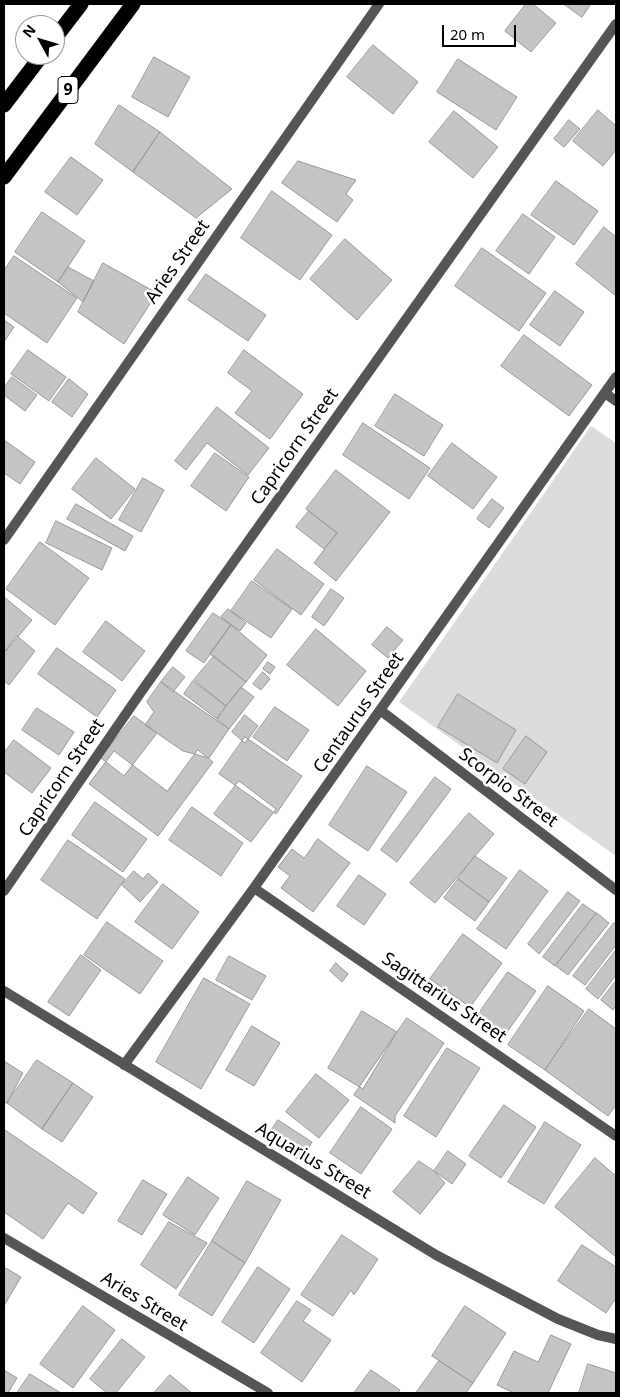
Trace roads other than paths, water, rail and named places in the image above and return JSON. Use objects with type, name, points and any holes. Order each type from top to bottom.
[{"type":"highway","points":[[65,25],[81,4]]},
{"type":"highway","name":"9","points":[[4,177],[132,4]]},
{"type":"highway","name":"9","points":[[4,105],[34,65]]},
{"type":"street","name":"Aries Street","points":[[4,540],[380,4]]},
{"type":"street","name":"Capricorn Street","points":[[4,891],[141,692],[616,24]]},
{"type":"street","name":"Centaurus Street","points":[[124,1065],[254,888],[616,377]]},
{"type":"street","points":[[605,393],[616,401]]},
{"type":"street","name":"Scorpio Street","points":[[380,710],[616,890]]},
{"type":"street","name":"Sagittarius Street","points":[[254,888],[616,1136]]},
{"type":"street","name":"Aquarius Street","points":[[4,991],[436,1255],[558,1319],[598,1335],[616,1339]]},
{"type":"street","name":"Aries Street","points":[[4,1238],[262,1392]]}]
